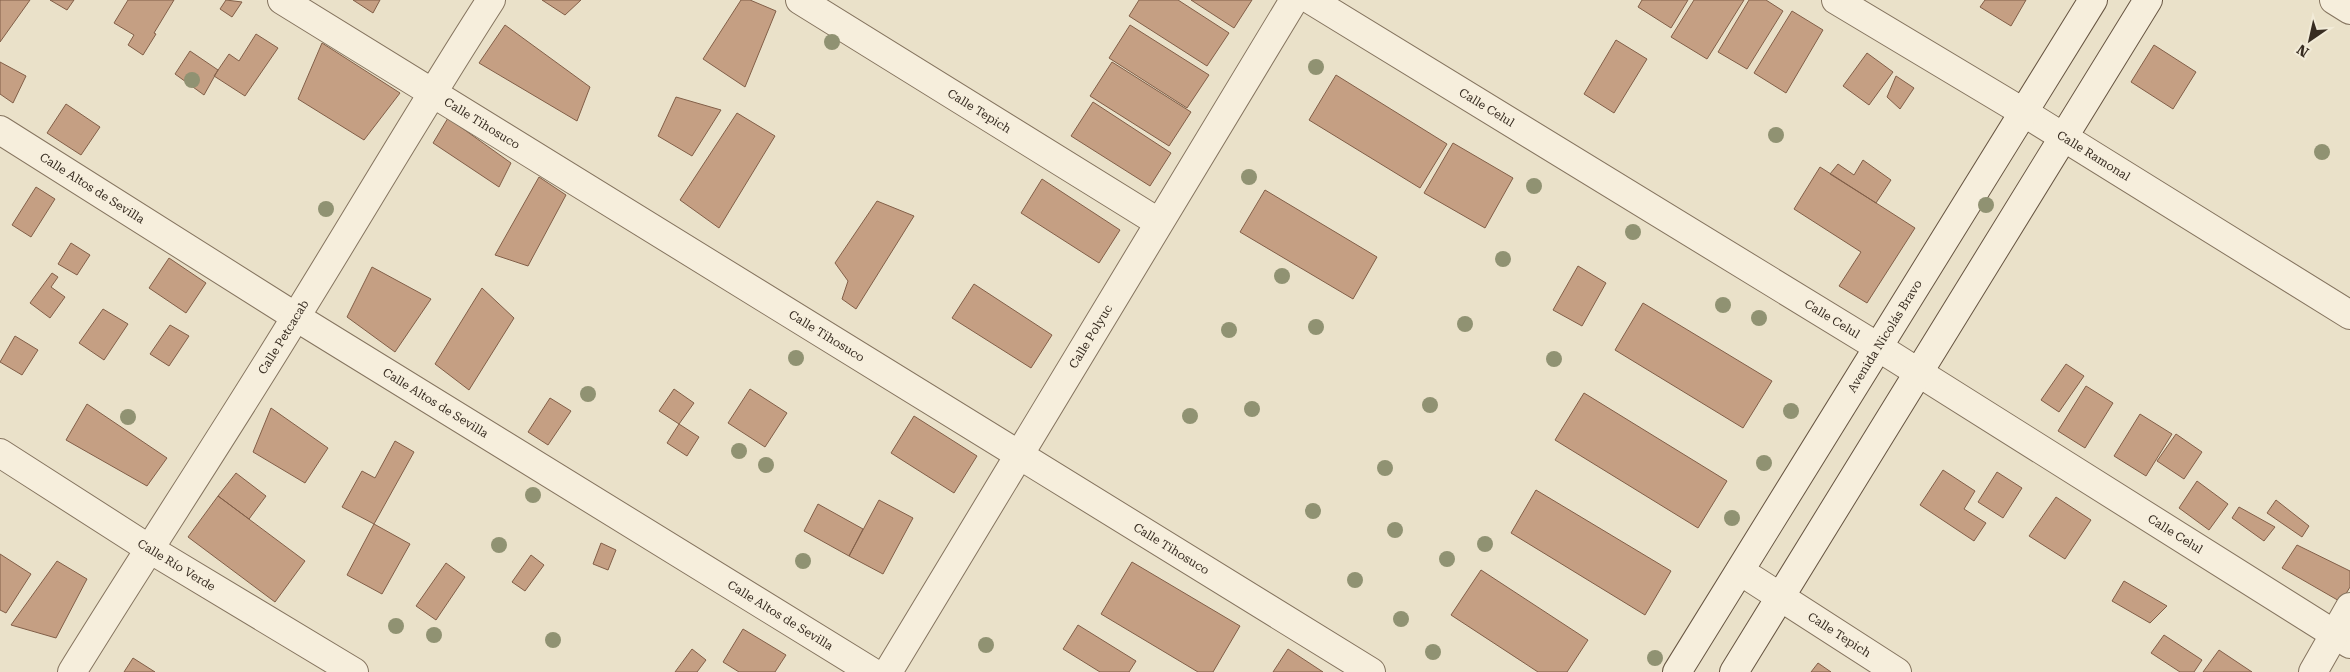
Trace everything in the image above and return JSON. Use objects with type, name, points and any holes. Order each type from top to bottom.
[{"type":"street","name":"Calle Tihosuco","points":[[282,0],[1371,672]]},
{"type":"street","name":"Calle Petcacab","points":[[72,672],[148,548],[296,317],[431,93],[491,0]]},
{"type":"street","name":"Calle Tepich","points":[[800,0],[1158,222]]},
{"type":"street","name":"Calle Polyuc","points":[[888,672],[1158,222],[1294,0]]},
{"type":"street","name":"Calle Celul","points":[[1311,0],[1878,347],[1918,374],[2342,639]]},
{"type":"street","name":"Calle Ramonal","points":[[1836,0],[2064,137],[2350,315]]},
{"type":"street","name":"Avenida Nicolás Bravo","points":[[1677,672],[2093,0]]},
{"type":"street","points":[[1734,672],[2148,0]]},
{"type":"street","points":[[2334,0],[2350,10]]},
{"type":"street","name":"Calle Altos de Sevilla","points":[[0,130],[296,317],[872,672]]},
{"type":"street","name":"Calle Río Verde","points":[[0,453],[148,548],[354,672]]},
{"type":"street","name":"Calle Tepich","points":[[1740,571],[1897,672]]},
{"type":"street","points":[[2313,672],[2342,639],[2350,607]]},
{"type":"building","points":[[0,0],[30,0],[0,42]]},
{"type":"building","points":[[50,0],[74,0],[67,10]]},
{"type":"building","points":[[128,0],[174,0],[143,55],[128,45],[134,35],[114,23]]},
{"type":"building","points":[[226,0],[242,2],[232,17],[220,9]]},
{"type":"building","points":[[353,0],[380,0],[373,13]]},
{"type":"building","points":[[542,0],[581,0],[565,15]]},
{"type":"building","points":[[741,0],[750,0],[776,11],[745,87],[703,59]]},
{"type":"building","points":[[1139,0],[1178,0],[1229,33],[1207,66],[1129,16]]},
{"type":"building","points":[[1191,0],[1252,0],[1234,28]]},
{"type":"building","points":[[1642,0],[1688,0],[1671,28],[1638,7]]},
{"type":"building","points":[[1694,0],[1744,0],[1707,59],[1671,37]]},
{"type":"building","points":[[1749,0],[1766,0],[1783,11],[1747,69],[1718,52]]},
{"type":"building","points":[[1985,0],[2026,0],[2011,26],[1980,7]]},
{"type":"building","points":[[1792,11],[1823,30],[1786,93],[1754,73]]},
{"type":"building","points":[[505,25],[590,87],[577,121],[479,63]]},
{"type":"building","points":[[1130,25],[1209,75],[1187,108],[1109,58]]},
{"type":"building","points":[[256,34],[278,48],[245,96],[214,76],[229,54],[239,61]]},
{"type":"building","points":[[1616,40],[1647,59],[1614,113],[1584,94]]},
{"type":"building","points":[[322,43],[400,93],[364,140],[298,99]]},
{"type":"building","points":[[2154,45],[2196,72],[2173,109],[2131,82]]},
{"type":"building","points":[[190,51],[218,70],[204,95],[175,74]]},
{"type":"building","points":[[1867,53],[1893,72],[1869,105],[1843,86]]},
{"type":"building","points":[[0,62],[26,76],[13,103],[0,94]]},
{"type":"building","points":[[1112,62],[1191,112],[1169,146],[1090,96]]},
{"type":"building","points":[[1336,75],[1447,144],[1420,188],[1309,120]]},
{"type":"building","points":[[1896,76],[1914,88],[1900,109],[1887,97]]},
{"type":"building","points":[[676,97],[721,110],[692,156],[658,136]]},
{"type":"building","points":[[1093,102],[1171,153],[1150,186],[1071,136]]},
{"type":"building","points":[[66,104],[100,127],[81,155],[47,133]]},
{"type":"building","points":[[737,113],[775,136],[719,228],[680,200]]},
{"type":"building","points":[[448,118],[511,163],[499,187],[433,143]]},
{"type":"building","points":[[1453,143],[1513,178],[1485,228],[1424,193]]},
{"type":"building","points":[[1863,160],[1891,180],[1876,203],[1830,174],[1838,164],[1854,175]]},
{"type":"building","points":[[1820,167],[1915,228],[1867,303],[1839,286],[1861,252],[1794,209]]},
{"type":"building","points":[[539,177],[566,195],[528,266],[495,255]]},
{"type":"building","points":[[1042,179],[1120,230],[1099,263],[1021,213]]},
{"type":"building","points":[[36,187],[55,199],[31,237],[12,225]]},
{"type":"building","points":[[1265,190],[1377,257],[1353,299],[1240,232]]},
{"type":"building","points":[[877,201],[914,216],[856,309],[842,299],[848,281],[835,263]]},
{"type":"building","points":[[71,243],[90,255],[77,275],[58,264]]},
{"type":"building","points":[[169,258],[206,283],[186,313],[149,288]]},
{"type":"building","points":[[1578,266],[1606,283],[1582,326],[1553,310]]},
{"type":"building","points":[[372,267],[431,299],[395,352],[347,317]]},
{"type":"building","points":[[52,273],[58,277],[51,287],[65,297],[50,318],[30,303]]},
{"type":"building","points":[[974,284],[1052,335],[1031,368],[952,318]]},
{"type":"building","points":[[482,288],[514,318],[469,390],[435,364]]},
{"type":"building","points":[[1643,303],[1772,381],[1743,428],[1615,350]]},
{"type":"building","points":[[103,309],[128,324],[104,360],[79,343]]},
{"type":"building","points":[[170,325],[189,336],[169,366],[150,354]]},
{"type":"building","points":[[15,336],[38,350],[22,375],[0,362]]},
{"type":"building","points":[[2066,364],[2084,376],[2059,412],[2041,400]]},
{"type":"building","points":[[2086,386],[2113,403],[2085,448],[2058,431]]},
{"type":"building","points":[[674,389],[694,403],[679,424],[659,411]]},
{"type":"building","points":[[750,389],[787,413],[765,447],[728,423]]},
{"type":"building","points":[[1584,393],[1727,481],[1698,528],[1555,440]]},
{"type":"building","points":[[550,398],[571,411],[548,445],[528,432]]},
{"type":"building","points":[[87,404],[167,458],[147,486],[66,440]]},
{"type":"building","points":[[271,408],[328,448],[305,483],[253,452]]},
{"type":"building","points":[[2140,414],[2172,434],[2146,476],[2114,456]]},
{"type":"building","points":[[914,416],[977,456],[954,493],[891,453]]},
{"type":"building","points":[[679,424],[699,437],[687,456],[667,443]]},
{"type":"building","points":[[2176,434],[2202,452],[2184,479],[2157,461]]},
{"type":"building","points":[[395,441],[414,452],[374,524],[342,507],[362,471],[375,478]]},
{"type":"building","points":[[1943,470],[1975,491],[1964,509],[1986,523],[1974,541],[1920,505]]},
{"type":"building","points":[[1997,472],[2022,488],[2003,518],[1978,502]]},
{"type":"building","points":[[236,473],[266,496],[249,519],[218,496]]},
{"type":"building","points":[[2197,481],[2228,504],[2209,530],[2179,508]]},
{"type":"building","points":[[1536,490],[1671,571],[1645,615],[1511,533]]},
{"type":"building","points":[[218,496],[305,561],[275,602],[188,537]]},
{"type":"building","points":[[2056,497],[2091,520],[2065,559],[2029,536]]},
{"type":"building","points":[[879,500],[913,518],[883,574],[849,556]]},
{"type":"building","points":[[2276,500],[2309,526],[2302,537],[2267,513]]},
{"type":"building","points":[[818,504],[863,529],[849,556],[804,531]]},
{"type":"building","points":[[2239,507],[2275,527],[2264,541],[2232,518]]},
{"type":"building","points":[[374,524],[410,544],[382,594],[347,575]]},
{"type":"building","points":[[601,543],[616,550],[608,570],[593,564]]},
{"type":"building","points":[[2297,545],[2350,571],[2350,587],[2341,602],[2282,568]]},
{"type":"building","points":[[0,554],[31,574],[6,613],[0,610]]},
{"type":"building","points":[[531,555],[544,565],[525,591],[512,582]]},
{"type":"building","points":[[57,561],[87,579],[56,638],[11,625]]},
{"type":"building","points":[[1132,562],[1240,626],[1213,672],[1198,672],[1101,614]]},
{"type":"building","points":[[446,563],[465,577],[436,620],[416,606]]},
{"type":"building","points":[[1481,570],[1588,640],[1567,672],[1538,672],[1451,615]]},
{"type":"building","points":[[2124,581],[2167,606],[2150,623],[2112,601]]},
{"type":"building","points":[[1078,625],[1136,661],[1129,672],[1100,672],[1063,649]]},
{"type":"building","points":[[743,629],[786,655],[775,672],[739,672],[723,662]]},
{"type":"building","points":[[2164,635],[2202,660],[2194,672],[2180,672],[2151,653]]},
{"type":"building","points":[[692,649],[706,660],[697,672],[675,672]]},
{"type":"building","points":[[1288,649],[1323,672],[1273,672]]},
{"type":"building","points":[[2219,650],[2252,672],[2203,672]]},
{"type":"building","points":[[133,658],[155,672],[124,672]]},
{"type":"building","points":[[1818,663],[1831,672],[1811,672]]}]
